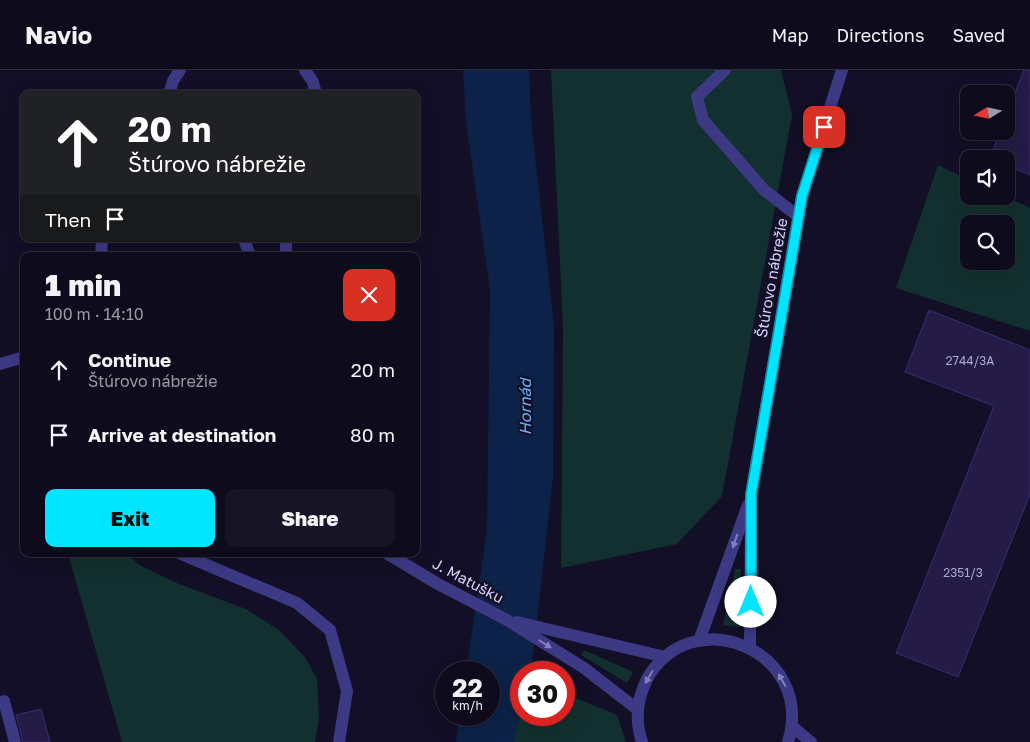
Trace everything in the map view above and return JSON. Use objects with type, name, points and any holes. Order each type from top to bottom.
[{"type":"street","points":[[169,90],[170,75],[180,70]]},
{"type":"street","points":[[305,70],[316,82]]},
{"type":"street","points":[[725,70],[698,97],[703,120],[764,190],[798,216]]},
{"type":"street","name":"Štúrovo nábrežie","points":[[751,495],[802,196],[842,70]]},
{"type":"street","points":[[0,364],[20,358]]},
{"type":"street","points":[[699,641],[751,495]]},
{"type":"street","points":[[750,647],[751,495]]},
{"type":"street","points":[[188,557],[297,603],[330,630],[347,691],[339,742]]},
{"type":"street","name":"J. Matušku","points":[[393,557],[438,584],[507,620]]},
{"type":"street","points":[[507,620],[666,656]]},
{"type":"street","points":[[507,620],[584,668],[637,709]]},
{"type":"street","points":[[642,742],[638,732],[637,709],[642,689],[652,672],[666,656],[681,647],[699,641],[724,640],[750,647],[770,661],[784,680],[792,703],[793,727],[788,742]]},
{"type":"street","points":[[4,701],[15,742]]},
{"type":"street","points":[[793,727],[811,742]]},
{"type":"green space","points":[[551,70],[781,70],[792,115],[722,496],[677,544],[561,568],[563,329]]},
{"type":"green space","points":[[938,165],[960,176],[960,205],[1015,205],[1015,201],[1030,208],[1030,331],[896,288]]},
{"type":"green space","points":[[69,557],[130,557],[141,566],[179,584],[246,609],[279,630],[305,657],[317,679],[319,717],[315,742],[122,742]]},
{"type":"green space","points":[[735,569],[741,569],[738,627],[723,625]]},
{"type":"green space","points":[[584,650],[633,672],[627,683],[581,655]]},
{"type":"green space","points":[[575,698],[617,715],[626,742],[513,742],[517,726],[575,726]]},
{"type":"water","name":"Hornád","points":[[463,70],[529,70],[531,121],[554,326],[553,478],[532,661],[510,661],[510,726],[517,726],[513,742],[456,742],[458,726],[500,726],[500,661],[468,661],[487,530],[490,289],[466,121]]},
{"type":"building","points":[[1024,70],[1030,70],[1030,175],[1015,169],[1015,150],[993,150],[997,140],[1015,140],[1015,93]]},
{"type":"building","points":[[929,310],[1030,350],[1030,494],[958,677],[896,653],[994,406],[905,372]]},
{"type":"building","points":[[41,709],[50,742],[23,742],[16,715]]},
{"type":"route","points":[[751,602],[751,495],[802,196],[824,127]]}]
